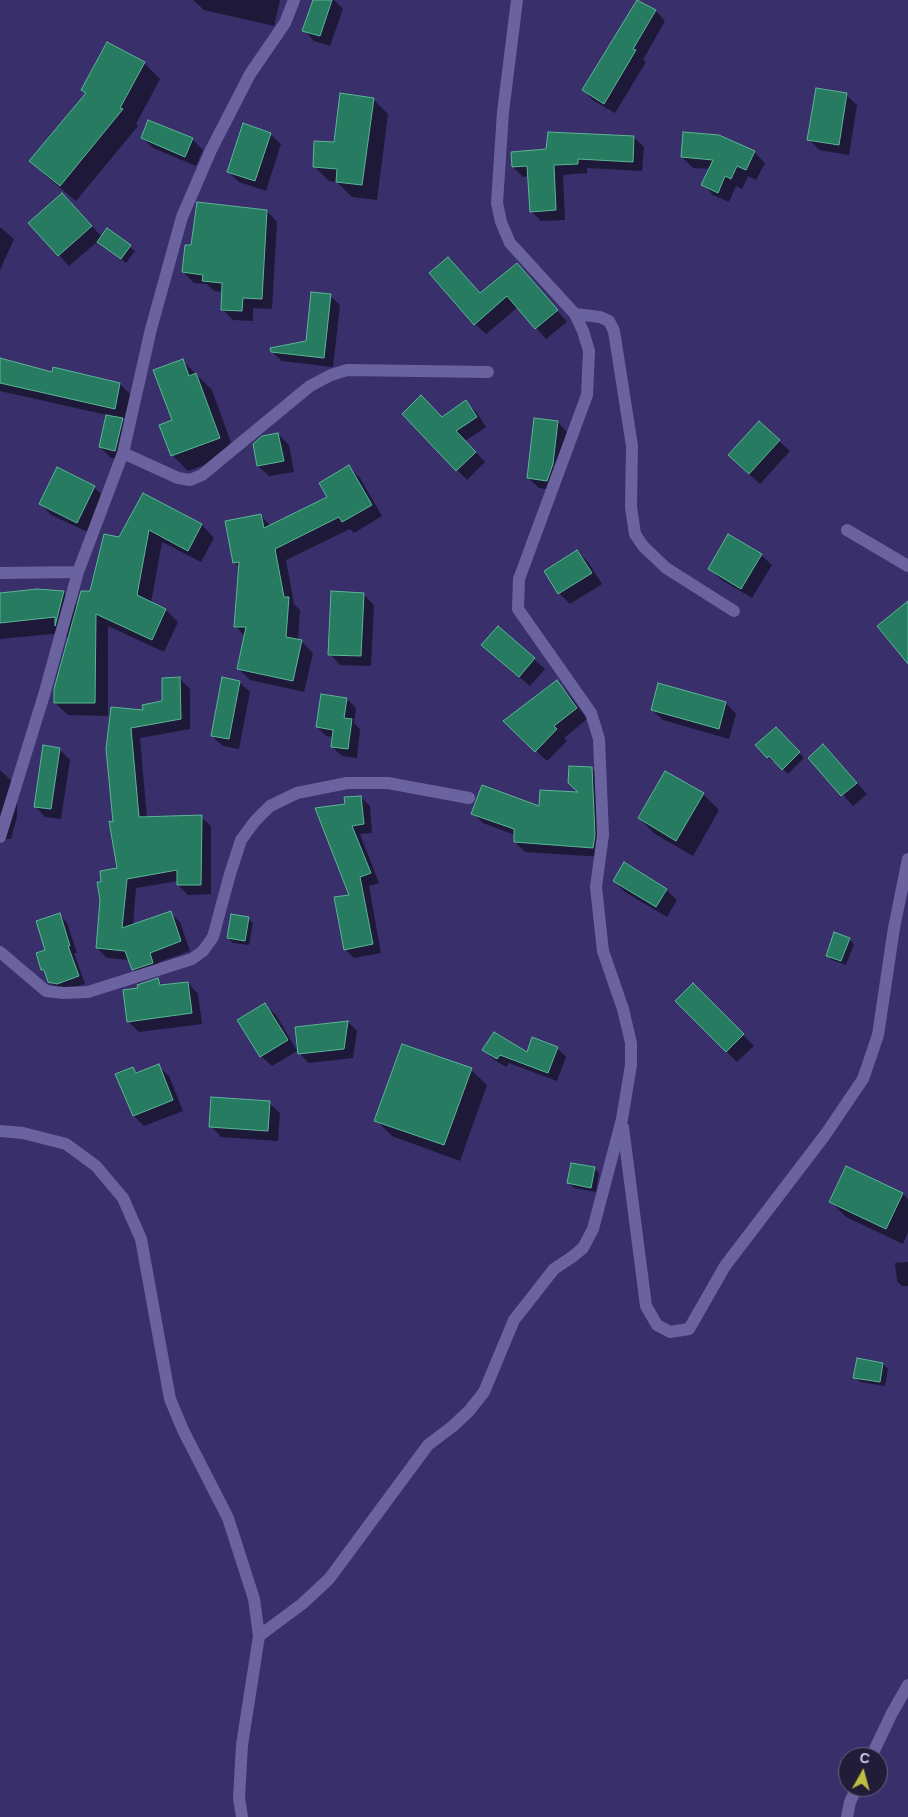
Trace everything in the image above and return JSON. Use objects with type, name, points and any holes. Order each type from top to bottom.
[{"type":"street","points":[[0,837],[44,695],[78,572],[123,453],[152,329],[182,217],[220,133],[250,74],[285,23],[294,0]]},
{"type":"street","points":[[259,1636],[302,1604],[329,1579],[428,1445],[469,1411],[484,1392],[514,1320],[554,1269],[583,1248],[593,1229],[622,1119],[631,1065],[631,1043],[624,1009],[603,951],[596,887],[603,835],[599,738],[591,713],[518,609],[519,579],[587,395],[589,351],[575,314],[510,243],[501,222],[497,203],[504,112],[517,0]]},
{"type":"street","points":[[575,314],[600,317],[609,321],[614,331],[632,446],[631,507],[635,534],[642,546],[666,568],[734,611]]},
{"type":"street","points":[[123,453],[178,478],[190,480],[202,475],[310,386],[331,375],[347,370],[488,372]]},
{"type":"street","points":[[847,530],[908,566]]},
{"type":"street","points":[[0,573],[78,572]]},
{"type":"street","points":[[0,952],[46,991],[64,993],[88,992],[192,959],[204,951],[213,937],[241,840],[255,821],[270,806],[297,793],[346,783],[388,783],[469,798]]},
{"type":"street","points":[[622,1119],[646,1306],[657,1325],[670,1332],[689,1329],[725,1266],[825,1135],[863,1079],[878,1035],[894,928],[908,858]]},
{"type":"street","points":[[0,1131],[23,1133],[66,1144],[96,1166],[123,1198],[141,1239],[170,1399],[183,1430],[228,1518],[254,1599],[259,1636],[242,1745],[239,1798],[242,1817]]},
{"type":"street","points":[[876,1747],[908,1685]]},
{"type":"street","points":[[847,1817],[852,1797]]},
{"type":"building","points":[[313,0],[332,0],[320,36],[302,31]]},
{"type":"building","points":[[637,0],[656,10],[633,49],[636,50],[604,104],[582,90]]},
{"type":"building","points":[[107,42],[145,62],[120,108],[123,109],[60,186],[29,161],[86,93],[81,90]]},
{"type":"building","points":[[816,88],[847,93],[839,145],[807,140]]},
{"type":"building","points":[[340,93],[374,98],[362,185],[336,182],[337,169],[313,167],[314,141],[334,142]]},
{"type":"building","points":[[148,120],[193,138],[185,157],[141,138]]},
{"type":"building","points":[[243,123],[271,133],[255,181],[227,172]]},
{"type":"building","points":[[548,132],[634,136],[633,162],[578,159],[578,164],[554,165],[556,210],[530,212],[527,166],[512,167],[511,152],[546,149]]},
{"type":"building","points":[[683,132],[719,135],[755,151],[746,170],[737,166],[731,179],[725,176],[718,193],[701,185],[713,160],[681,157]]},
{"type":"building","points":[[62,193],[92,226],[58,256],[28,223]]},
{"type":"building","points":[[197,202],[267,210],[262,299],[243,298],[242,311],[221,310],[222,283],[202,281],[203,275],[182,272],[185,245],[191,245]]},
{"type":"building","points":[[107,228],[131,245],[121,259],[97,242]]},
{"type":"building","points":[[448,257],[480,293],[517,263],[558,310],[535,329],[507,296],[474,325],[429,273]]},
{"type":"building","points":[[311,292],[331,294],[324,358],[271,352],[270,348],[306,341]]},
{"type":"building","points":[[0,358],[52,372],[53,367],[120,383],[115,409],[0,383]]},
{"type":"building","points":[[183,359],[189,376],[196,373],[220,438],[171,456],[159,425],[172,420],[153,370]]},
{"type":"building","points":[[421,395],[442,417],[466,400],[477,417],[456,431],[476,452],[456,471],[402,414]]},
{"type":"building","points":[[106,415],[123,418],[115,451],[99,447]]},
{"type":"building","points":[[534,418],[558,421],[553,464],[547,481],[527,478]]},
{"type":"building","points":[[759,421],[780,440],[749,474],[728,455]]},
{"type":"building","points":[[278,433],[284,461],[257,466],[253,444],[262,436]]},
{"type":"building","points":[[349,465],[372,505],[342,522],[339,517],[275,549],[284,597],[289,597],[286,637],[302,640],[293,681],[237,669],[246,627],[234,627],[239,562],[233,563],[225,521],[261,514],[264,528],[327,497],[319,483]]},
{"type":"building","points":[[57,467],[95,486],[77,523],[39,504]]},
{"type":"building","points":[[143,493],[202,524],[188,551],[149,530],[137,595],[166,609],[152,640],[96,614],[95,703],[54,703],[54,689],[81,591],[90,591],[104,534],[119,537]]},
{"type":"building","points":[[728,534],[762,554],[741,589],[708,569]]},
{"type":"building","points":[[577,550],[592,573],[558,594],[544,571]]},
{"type":"building","points":[[37,589],[64,591],[55,626],[55,617],[0,623],[0,593]]},
{"type":"building","points":[[331,591],[364,593],[361,656],[328,655]]},
{"type":"building","points":[[908,601],[908,664],[877,626]]},
{"type":"building","points":[[498,626],[535,658],[519,677],[481,645]]},
{"type":"building","points":[[180,677],[181,719],[131,728],[139,817],[202,815],[201,885],[177,885],[177,870],[127,879],[122,928],[171,911],[181,941],[150,953],[153,963],[132,970],[125,951],[96,948],[100,900],[97,882],[101,882],[100,871],[117,868],[109,821],[113,822],[106,749],[111,707],[143,710],[142,705],[162,701],[162,678]]},
{"type":"building","points":[[222,677],[240,681],[229,739],[211,736]]},
{"type":"building","points":[[557,680],[577,708],[554,726],[557,729],[535,752],[503,721]]},
{"type":"building","points":[[658,683],[726,702],[719,729],[651,710]]},
{"type":"building","points":[[321,694],[347,698],[344,718],[352,719],[348,749],[331,747],[333,730],[316,727]]},
{"type":"building","points":[[776,727],[800,752],[782,770],[755,745]]},
{"type":"building","points":[[823,744],[857,783],[841,796],[808,758]]},
{"type":"building","points":[[43,745],[60,748],[51,809],[34,807]]},
{"type":"building","points":[[569,766],[592,767],[595,835],[593,848],[514,842],[514,829],[471,814],[482,785],[539,806],[540,790],[578,792],[568,783]]},
{"type":"building","points":[[665,771],[704,793],[676,841],[638,818]]},
{"type":"building","points":[[361,796],[364,824],[352,826],[371,873],[360,877],[373,944],[344,950],[334,897],[349,895],[315,808],[345,804],[344,797]]},
{"type":"building","points":[[624,862],[667,889],[656,907],[613,881]]},
{"type":"building","points":[[60,913],[70,946],[68,946],[79,976],[57,984],[48,982],[44,970],[41,970],[36,953],[45,950],[36,921]]},
{"type":"building","points":[[231,914],[249,917],[245,941],[227,938]]},
{"type":"building","points":[[834,932],[850,938],[841,961],[826,956]]},
{"type":"building","points":[[158,978],[160,985],[188,982],[192,1013],[127,1022],[123,990],[138,988],[137,985]]},
{"type":"building","points":[[693,983],[744,1034],[726,1052],[675,1001]]},
{"type":"building","points":[[265,1003],[288,1040],[260,1057],[237,1020]]},
{"type":"building","points":[[348,1021],[344,1049],[298,1054],[295,1027]]},
{"type":"building","points":[[494,1032],[527,1052],[532,1037],[558,1047],[548,1073],[500,1055],[497,1059],[482,1050]]},
{"type":"building","points":[[402,1044],[472,1068],[444,1145],[374,1121]]},
{"type":"building","points":[[159,1064],[173,1100],[133,1116],[115,1074],[133,1067],[136,1073]]},
{"type":"building","points":[[211,1097],[270,1101],[268,1131],[209,1127]]},
{"type":"building","points":[[571,1163],[595,1167],[591,1188],[567,1183]]},
{"type":"building","points":[[846,1166],[903,1193],[886,1229],[829,1202]]},
{"type":"building","points":[[857,1358],[883,1363],[880,1382],[853,1378]]}]
